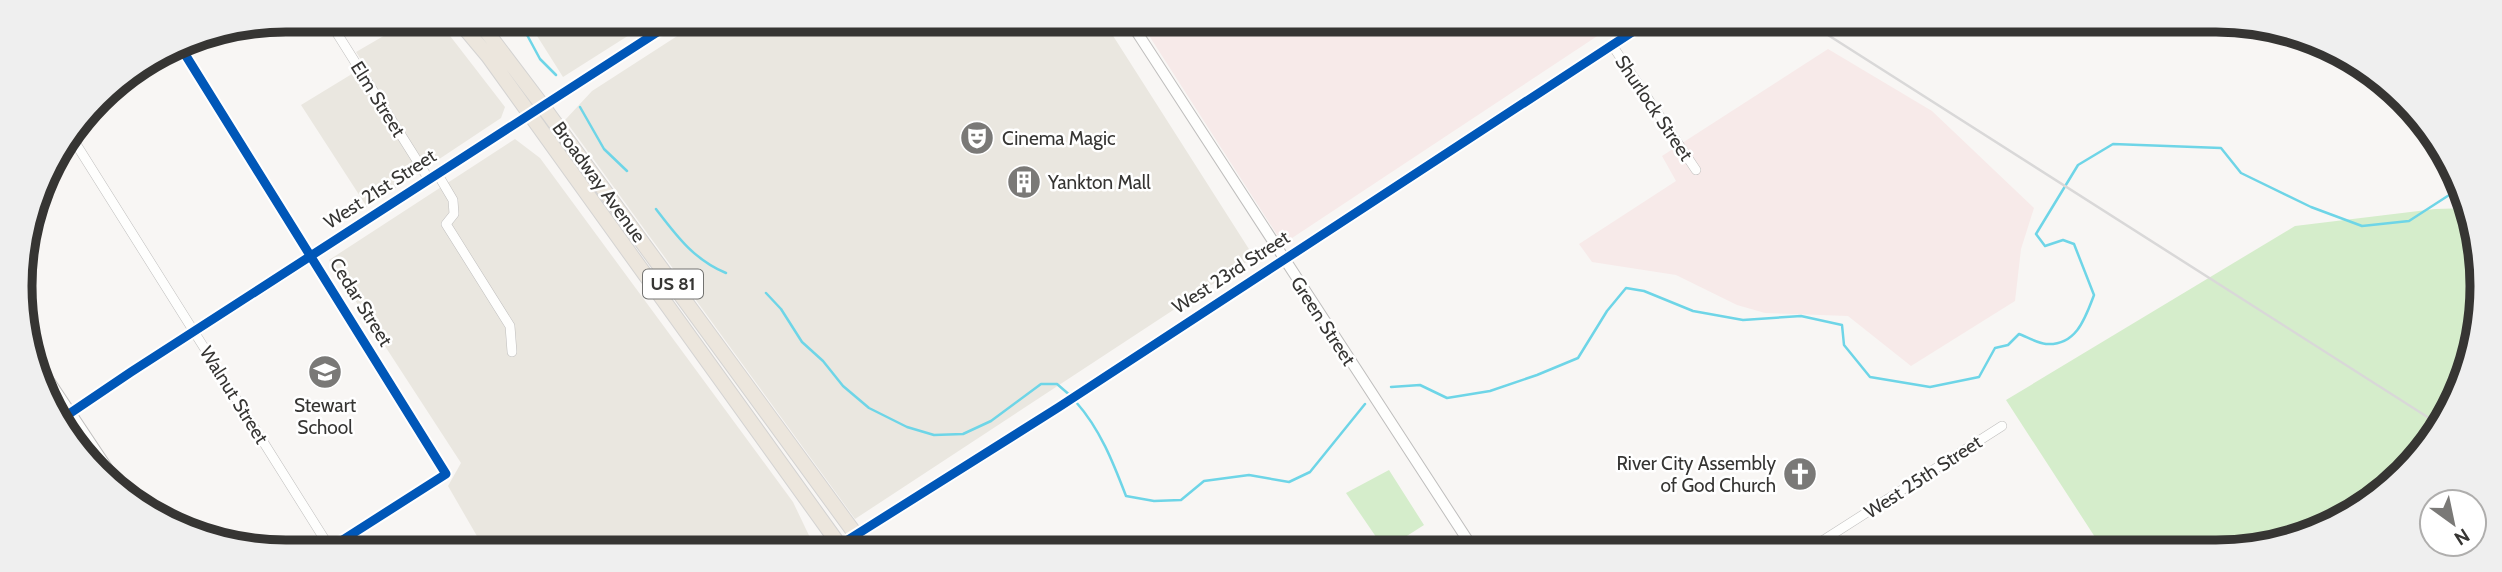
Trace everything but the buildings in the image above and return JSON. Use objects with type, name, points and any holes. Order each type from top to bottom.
[{"type":"highway","name":"Broadway Avenue","points":[[468,32],[536,109],[860,540]]},
{"type":"highway","name":"Broadway Avenue","points":[[486,32],[832,540]]},
{"type":"street","name":"Elm Street","points":[[337,32],[450,206],[450,219],[446,224],[510,326],[512,352]]},
{"type":"street","name":"West 21st Street","points":[[67,415],[657,32]]},
{"type":"street","name":"Green Street","points":[[1137,32],[1467,540]]},
{"type":"street","name":"West 23rd Street","points":[[849,540],[1076,396],[1632,32]]},
{"type":"street","name":"Shurlock Street","points":[[1612,45],[1696,170]]},
{"type":"street","name":"Cedar Street","points":[[184,53],[446,474],[342,540]]},
{"type":"street","name":"Walnut Street","points":[[75,143],[322,540]]},
{"type":"street","name":"West 25th Street","points":[[1825,540],[2002,426]]},
{"type":"shaded area","points":[[390,32],[447,32],[505,107],[501,118],[367,207],[301,105],[365,66],[356,52]]},
{"type":"shaded area","points":[[535,32],[634,32],[563,77]]},
{"type":"shaded area","points":[[683,32],[1111,32],[1254,257],[855,519],[565,120],[592,91]]},
{"type":"shaded area","points":[[1147,32],[1603,32],[1283,244]]},
{"type":"shaded area","points":[[1828,49],[1932,111],[2034,208],[2021,249],[2015,301],[1911,366],[1848,316],[1765,313],[1737,305],[1676,275],[1592,262],[1579,244],[1676,181],[1662,156]]},
{"type":"shaded area","points":[[515,139],[540,158],[793,502],[811,540],[479,540],[448,486],[461,463],[329,260]]},
{"type":"green space","points":[[2458,208],[2466,236],[2470,303],[2466,336],[2444,399],[2418,441],[2396,466],[2371,488],[2329,514],[2266,536],[2233,540],[2097,540],[2006,400],[2295,226]]},
{"type":"green space","points":[[1389,470],[1424,525],[1401,540],[1378,540],[1346,493]]},
{"type":"waterway","points":[[525,32],[540,59],[556,75]]},
{"type":"waterway","points":[[580,107],[604,149],[627,171]]},
{"type":"waterway","points":[[1391,387],[1420,385],[1447,398],[1490,391],[1578,358],[1607,311],[1626,288],[1644,291],[1693,311],[1743,320],[1801,316],[1842,325],[1844,345],[1870,377],[1930,387],[1979,377],[1995,348],[2008,345],[2019,334],[2046,344],[2056,343],[2072,336],[2083,322],[2094,295],[2074,244],[2063,240],[2045,246],[2036,234],[2078,165],[2113,144],[2221,148],[2241,173],[2311,207],[2362,226],[2409,221],[2453,193]]},
{"type":"waterway","points":[[656,209],[695,254],[726,273]]},
{"type":"waterway","points":[[766,293],[781,309],[802,342],[823,361],[843,386],[869,408],[907,427],[934,435],[963,434],[991,421],[1041,384],[1057,384],[1072,397]]},
{"type":"waterway","points":[[1076,402],[1099,435],[1126,496],[1154,501],[1181,500],[1204,481],[1249,475],[1289,482],[1310,472],[1365,404]]},
{"type":"railway","points":[[1823,32],[2432,420]]},
{"type":"cycle path","points":[[67,415],[657,32]]},
{"type":"cycle path","points":[[848,540],[1059,407],[1632,32]]},
{"type":"cycle path","points":[[184,53],[446,474],[343,540]]},
{"type":"place","name":"Cinema Magic","points":[[977,138]]},
{"type":"place","name":"Yankton Mall","points":[[1024,182]]},
{"type":"place","name":"Stewart School","points":[[325,372]]},
{"type":"place","name":"River City Assembly of God Church","points":[[1800,474]]}]
